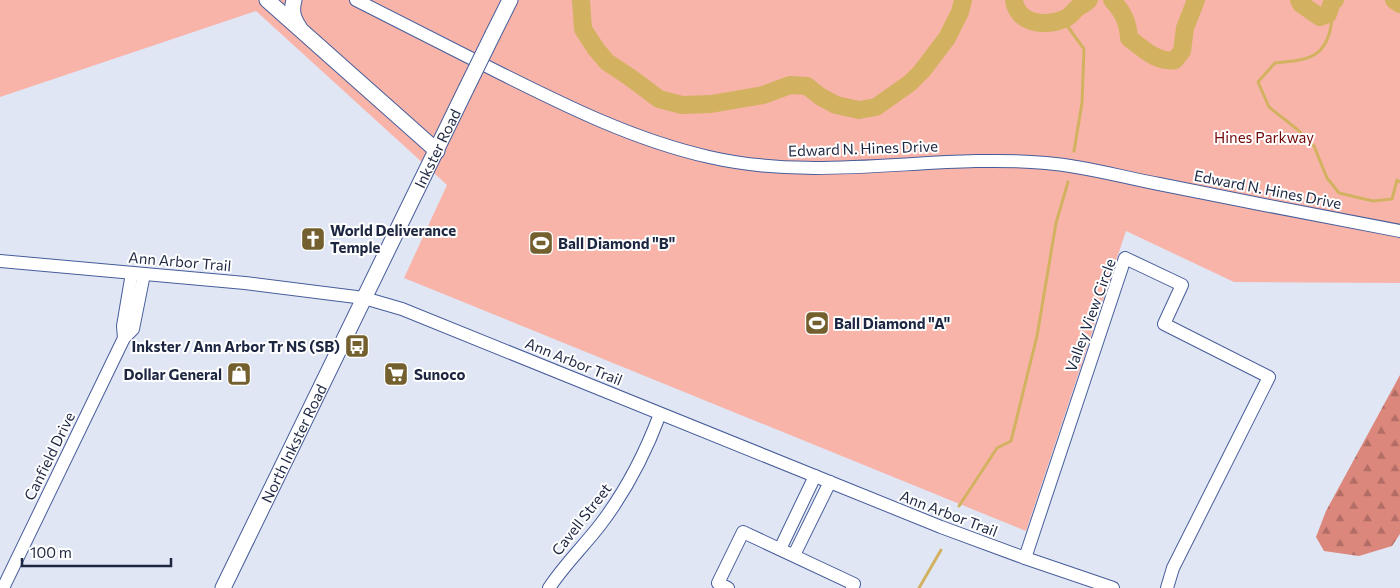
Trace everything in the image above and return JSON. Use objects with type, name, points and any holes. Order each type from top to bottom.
[{"type":"main road","points":[[267,0],[277,5],[305,34],[437,151]]},
{"type":"main road","points":[[294,0],[292,7],[293,16],[305,34]]},
{"type":"main road","name":"Inkster Road","points":[[364,298],[510,0]]},
{"type":"main road","name":"North Inkster Road","points":[[223,588],[364,298]]},
{"type":"street","name":"Edward N. Hines Drive","points":[[356,0],[587,115],[650,141],[714,158],[764,166],[810,169],[904,166],[948,162],[1006,161],[1047,163],[1096,170],[1158,184],[1400,231]]},
{"type":"street","name":"Valley View Circle","points":[[1025,558],[1125,258],[1182,285],[1164,324],[1269,377],[1173,568],[1167,588]]},
{"type":"street","name":"Ann Arbor Trail","points":[[0,261],[245,283],[364,298],[402,309],[941,527],[1113,588]]},
{"type":"street","name":"Canfield Drive","points":[[3,588],[124,338],[123,326],[138,273]]},
{"type":"street","name":"Cavell Street","points":[[549,588],[571,558],[599,526],[622,493],[644,451],[660,414]]},
{"type":"street","points":[[780,549],[815,476]]},
{"type":"street","points":[[794,555],[830,482]]},
{"type":"street","points":[[728,588],[718,583],[743,532],[854,584],[852,588]]},
{"type":"green space","name":"Hines Parkway","points":[[0,0],[1400,0],[1400,283],[1234,282],[1126,231],[1026,531],[404,278],[447,185],[256,11],[0,97]]},
{"type":"green space","points":[[1400,375],[1400,534],[1392,546],[1359,556],[1324,551],[1316,537],[1326,511]]},
{"type":"waterway","points":[[581,0],[583,29],[596,49],[607,62],[659,99],[682,105],[711,104],[763,95],[790,85],[807,86],[821,97],[836,105],[859,110],[876,107],[910,83],[922,71],[947,38],[960,12],[963,0]]},
{"type":"waterway","points":[[1014,0],[1020,14],[1026,19],[1041,23],[1049,23],[1066,18],[1089,0]]},
{"type":"waterway","points":[[1112,0],[1124,18],[1129,38],[1150,54],[1168,60],[1175,60],[1182,51],[1185,28],[1196,0]]},
{"type":"waterway","points":[[1299,0],[1301,4],[1320,17],[1328,14],[1332,2],[1335,0]]},
{"type":"waterway","points":[[1394,0],[1400,4]]},
{"type":"waterway","points":[[1328,14],[1332,19],[1330,32],[1321,49],[1307,58],[1275,63],[1258,82],[1269,107],[1297,129],[1314,146],[1327,178],[1339,193],[1373,201],[1392,199],[1397,180],[1400,182]]},
{"type":"waterway","points":[[1063,20],[1084,49],[1082,103],[1074,151]]},
{"type":"waterway","points":[[959,506],[997,448],[1011,441],[1037,336],[1056,223],[1068,182]]},
{"type":"waterway","points":[[919,588],[941,550]]},
{"type":"place","name":"World Deliverance Temple","points":[[313,239]]},
{"type":"place","name":"Ball Diamond \"B\"","points":[[541,243]]},
{"type":"place","name":"Ball Diamond \"A\"","points":[[817,323]]},
{"type":"place","name":"Inkster / Ann Arbor Tr NS (SB)","points":[[357,346]]},
{"type":"place","name":"Dollar General","points":[[239,374]]},
{"type":"place","name":"Sunoco","points":[[396,374]]}]
